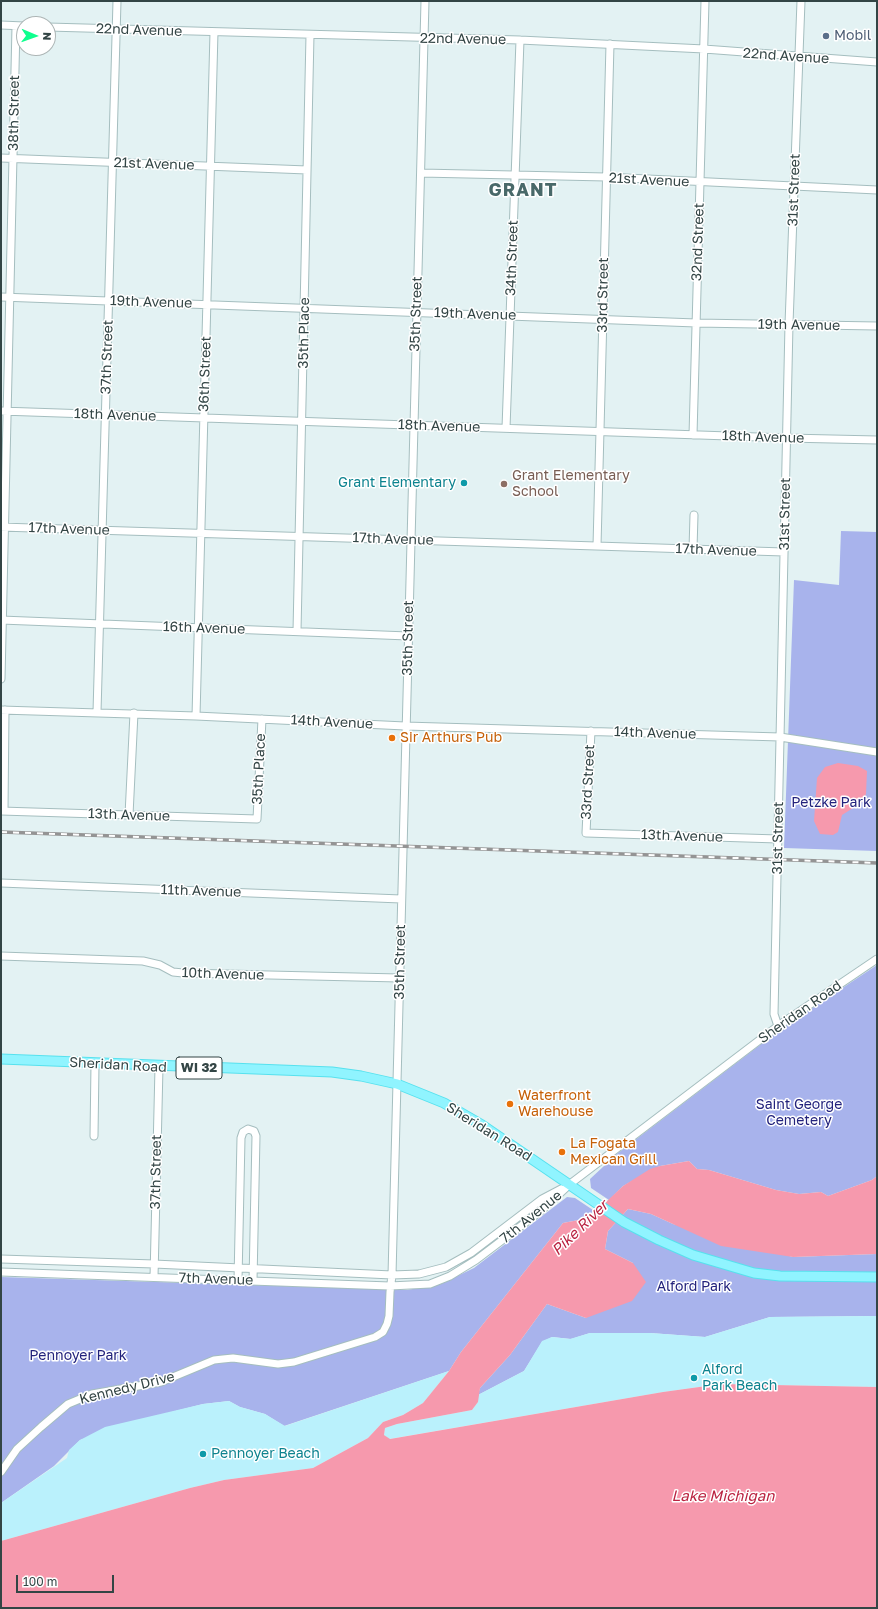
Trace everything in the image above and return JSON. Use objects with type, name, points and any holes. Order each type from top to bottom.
[{"type":"main road","name":"Sheridan Road","points":[[1,1059],[95,1064],[332,1072],[361,1076],[397,1084],[444,1103],[477,1122],[570,1184]]},
{"type":"main road","name":"WI 32","points":[[570,1184],[624,1222],[693,1255],[754,1273],[802,1278],[877,1278]]},
{"type":"street","name":"37th Street","points":[[97,712],[117,1]]},
{"type":"street","name":"35th Street","points":[[392,1275],[405,726],[425,1]]},
{"type":"street","name":"32nd Street","points":[[693,435],[705,1]]},
{"type":"street","name":"31st Street","points":[[778,1026],[774,1014],[789,324],[801,1]]},
{"type":"street","points":[[1,25],[16,26]]},
{"type":"street","name":"38th Street","points":[[1,679],[4,411],[10,297],[16,26]]},
{"type":"street","name":"22nd Avenue","points":[[56,27],[520,40],[610,44],[877,62]]},
{"type":"street","name":"36th Street","points":[[196,716],[214,32]]},
{"type":"street","name":"35th Place","points":[[297,631],[310,35]]},
{"type":"street","name":"34th Street","points":[[506,428],[520,40]]},
{"type":"street","name":"33rd Street","points":[[597,546],[610,44]]},
{"type":"street","name":"21st Avenue","points":[[1,158],[307,170]]},
{"type":"street","name":"21st Avenue","points":[[421,173],[606,177],[877,190]]},
{"type":"street","name":"19th Avenue","points":[[1,297],[696,323],[877,326]]},
{"type":"street","name":"18th Avenue","points":[[4,411],[600,432],[877,440]]},
{"type":"street","points":[[693,549],[694,515]]},
{"type":"street","name":"17th Avenue","points":[[3,527],[784,552]]},
{"type":"street","name":"16th Avenue","points":[[2,620],[408,636]]},
{"type":"street","points":[[2,811],[3,710]]},
{"type":"street","name":"14th Avenue","points":[[3,710],[97,712],[405,726],[780,737],[877,752]]},
{"type":"street","points":[[129,815],[134,714]]},
{"type":"street","name":"35th Place","points":[[257,819],[262,719]]},
{"type":"street","name":"33rd Street","points":[[586,833],[591,731]]},
{"type":"street","name":"13th Avenue","points":[[2,811],[257,819]]},
{"type":"street","name":"13th Avenue","points":[[586,833],[778,839]]},
{"type":"street","name":"11th Avenue","points":[[1,883],[401,899]]},
{"type":"street","name":"10th Avenue","points":[[1,956],[142,961],[160,965],[173,972],[183,973],[399,978]]},
{"type":"street","name":"Sheridan Road","points":[[570,1184],[778,1026],[877,959]]},
{"type":"street","points":[[94,1136],[95,1064]]},
{"type":"street","name":"37th Street","points":[[154,1277],[159,1066]]},
{"type":"street","points":[[238,1280],[241,1138],[243,1132],[248,1129],[254,1131],[256,1136],[253,1281]]},
{"type":"street","name":"7th Avenue","points":[[1,1259],[154,1264],[392,1275],[419,1274],[446,1267],[471,1253],[542,1199],[570,1184]]},
{"type":"street","name":"7th Avenue","points":[[1,1272],[390,1286],[430,1284],[450,1276],[476,1260],[542,1210],[570,1184]]},
{"type":"street","name":"Kennedy Drive","points":[[1,1472],[17,1449],[41,1427],[68,1404],[92,1394],[162,1382],[214,1360],[233,1358],[284,1364],[376,1337],[383,1332],[388,1324],[392,1275]]},
{"type":"green space","name":"Petzke Park","points":[[841,531],[877,532],[877,851],[784,848],[794,580],[839,585]]},
{"type":"green space","name":"Saint George Cemetery","points":[[877,965],[877,1176],[872,1180],[828,1196],[821,1192],[799,1194],[776,1190],[709,1170],[697,1169],[689,1161],[660,1166],[623,1186],[609,1200],[591,1188],[590,1179],[618,1153],[781,1029]]},
{"type":"green space","name":"Pennoyer Park","points":[[567,1197],[575,1198],[593,1210],[589,1218],[563,1223],[461,1352],[449,1371],[284,1426],[265,1414],[240,1407],[229,1401],[203,1404],[156,1416],[80,1440],[54,1466],[1,1503],[1,1277],[407,1290],[441,1284],[474,1268]]},
{"type":"green space","name":"Alford Park","points":[[628,1209],[651,1214],[673,1224],[793,1257],[877,1254],[877,1316],[770,1317],[705,1337],[650,1333],[590,1333],[571,1339],[552,1337],[542,1342],[524,1371],[478,1395],[480,1388],[510,1355],[547,1304],[586,1318],[633,1263],[605,1249],[608,1231]]},
{"type":"sand","name":"Alford Park Beach","points":[[877,1316],[877,1387],[721,1384],[663,1392],[389,1439],[384,1435],[385,1428],[397,1424],[472,1410],[478,1402],[478,1395],[524,1371],[542,1341],[552,1337],[570,1339],[590,1333],[650,1333],[705,1337],[770,1317]]},
{"type":"sand","name":"Pennoyer Beach","points":[[449,1371],[423,1403],[403,1415],[383,1422],[368,1438],[313,1468],[224,1480],[190,1488],[1,1541],[1,1503],[67,1458],[69,1450],[80,1440],[105,1427],[203,1404],[229,1401],[240,1407],[265,1414],[285,1426]]},
{"type":"water","points":[[838,763],[858,766],[867,771],[866,794],[861,803],[842,815],[838,832],[833,835],[820,834],[814,821],[817,778],[825,767]]},
{"type":"water","name":"Lake Michigan","points":[[689,1161],[697,1169],[709,1170],[776,1190],[799,1194],[821,1192],[828,1196],[872,1180],[877,1176],[877,1254],[793,1257],[721,1246],[651,1214],[628,1209],[608,1231],[605,1249],[633,1263],[646,1282],[632,1301],[586,1318],[547,1304],[510,1355],[480,1388],[478,1402],[472,1410],[397,1424],[385,1428],[384,1435],[390,1439],[663,1392],[721,1384],[877,1387],[877,1608],[1,1608],[1,1541],[190,1488],[224,1480],[313,1468],[368,1438],[383,1422],[403,1415],[423,1403],[449,1371],[461,1352],[563,1223],[589,1218],[623,1186],[650,1169]]},
{"type":"railway","points":[[1,832],[877,863]]},
{"type":"place","name":"Mobil","points":[[826,36]]},
{"type":"place","name":"Grant Elementary","points":[[464,483]]},
{"type":"place","name":"Grant Elementary School","points":[[504,484]]},
{"type":"place","name":"Sir Arthurs Pub","points":[[392,738]]},
{"type":"place","name":"Waterfront Warehouse","points":[[510,1104]]},
{"type":"place","name":"La Fogata Mexican Grill","points":[[562,1152]]},
{"type":"place","name":"Alford Park Beach","points":[[694,1378]]},
{"type":"place","name":"Pennoyer Beach","points":[[203,1454]]},
{"type":"district","name":"GRANT","points":[[523,190]]},
{"type":"water label","name":"Pike River","points":[[580,1228]]}]
